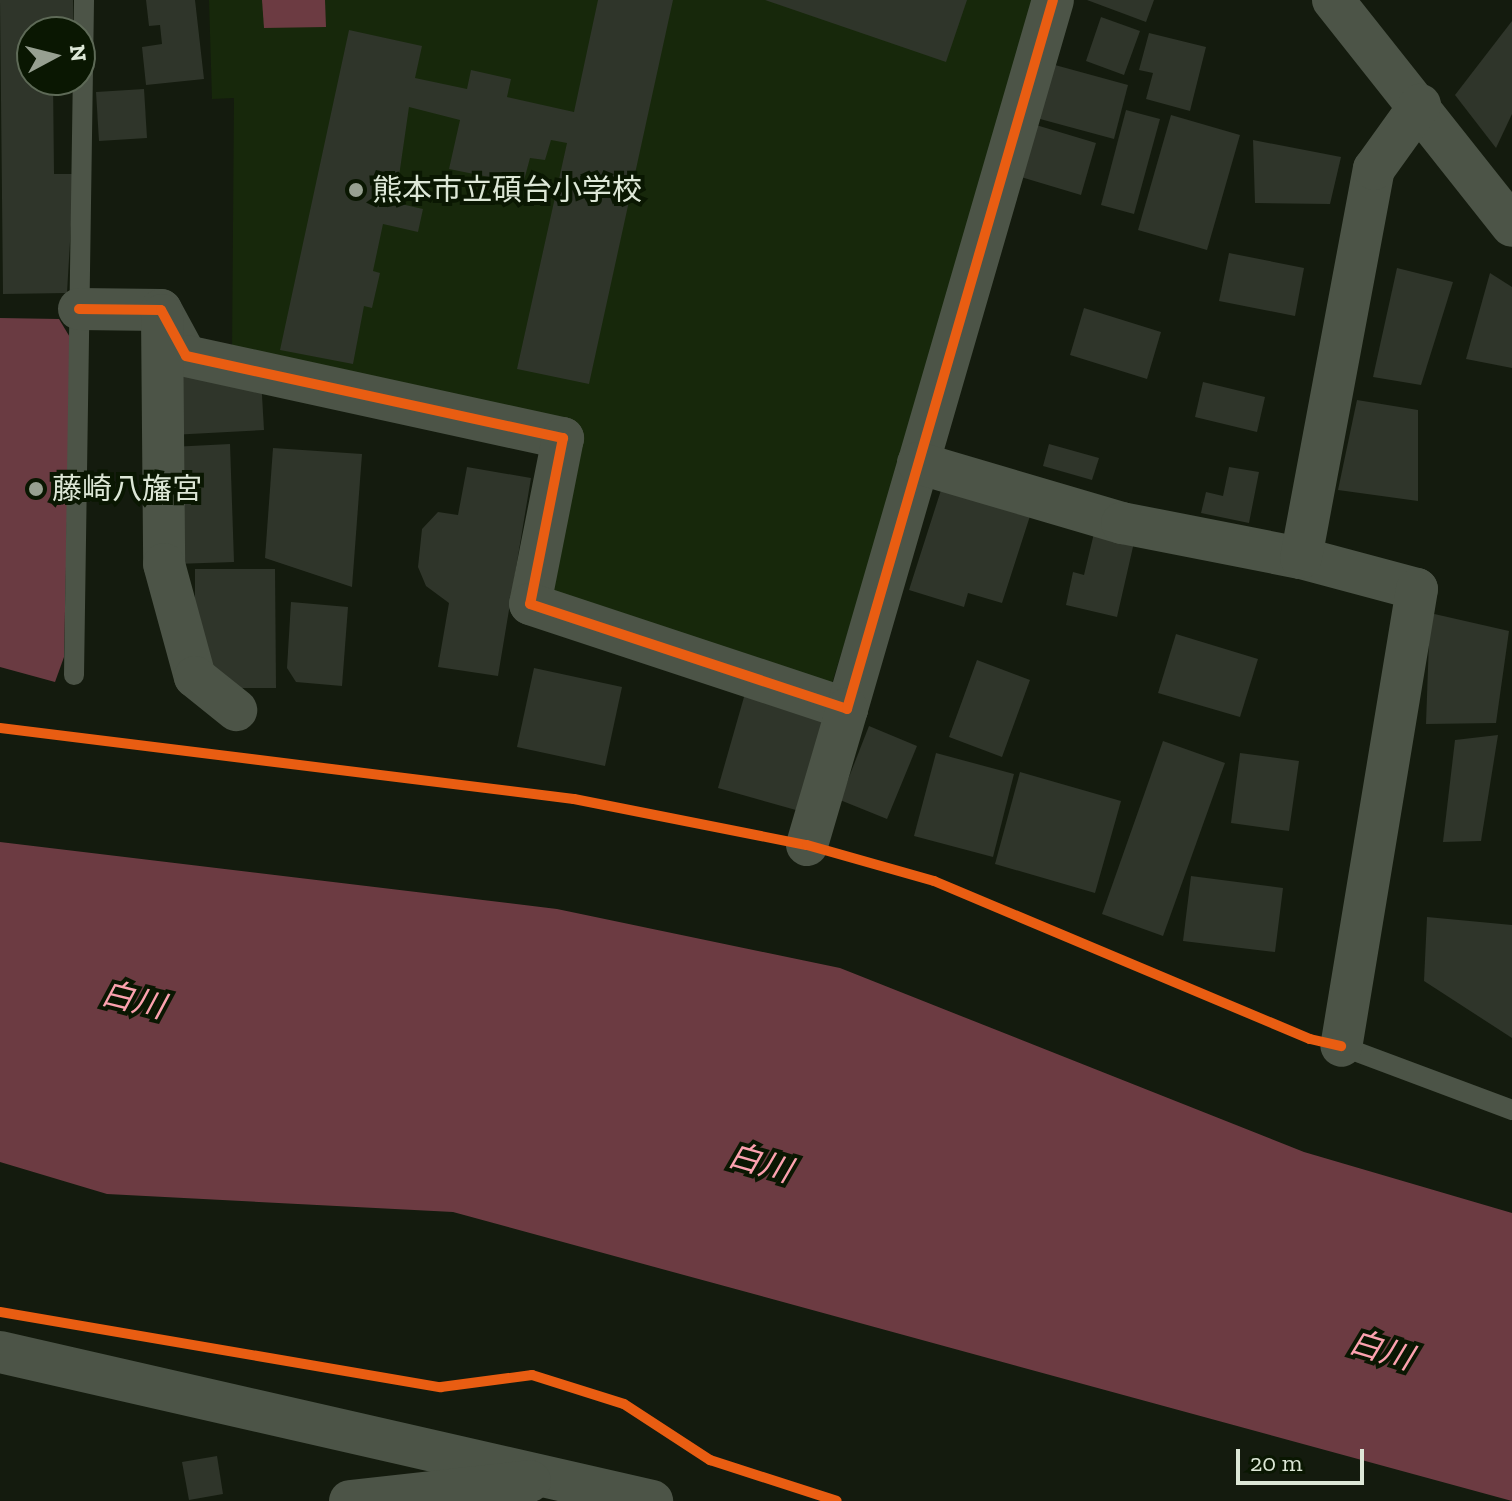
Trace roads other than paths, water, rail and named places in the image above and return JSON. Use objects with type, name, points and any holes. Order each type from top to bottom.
[{"type":"street","points":[[807,845],[1053,0]]},
{"type":"street","points":[[1333,0],[1420,105],[1512,226]]},
{"type":"street","points":[[1301,558],[1374,169],[1420,105]]},
{"type":"street","points":[[79,309],[161,310]]},
{"type":"street","points":[[161,310],[186,356],[563,438],[530,604],[847,709]]},
{"type":"street","points":[[161,310],[164,564],[195,677],[236,710]]},
{"type":"street","points":[[918,463],[1122,523],[1301,558],[1417,589],[1341,1046]]},
{"type":"street","points":[[0,1352],[568,1489],[652,1501]]},
{"type":"street","points":[[350,1501],[568,1489]]},
{"type":"lane","points":[[74,675],[84,0]]},
{"type":"lane","points":[[1341,1046],[1512,1110]]},
{"type":"water","points":[[262,0],[325,0],[326,27],[264,28]]},
{"type":"water","name":"白川","points":[[0,842],[557,909],[840,968],[1304,1152],[1512,1213],[1512,1501],[453,1212],[107,1194],[0,1162]]},
{"type":"place","name":"熊本市立碩台小学校","points":[[356,190]]},
{"type":"place","name":"藤崎八旛宮","points":[[36,489]]}]
